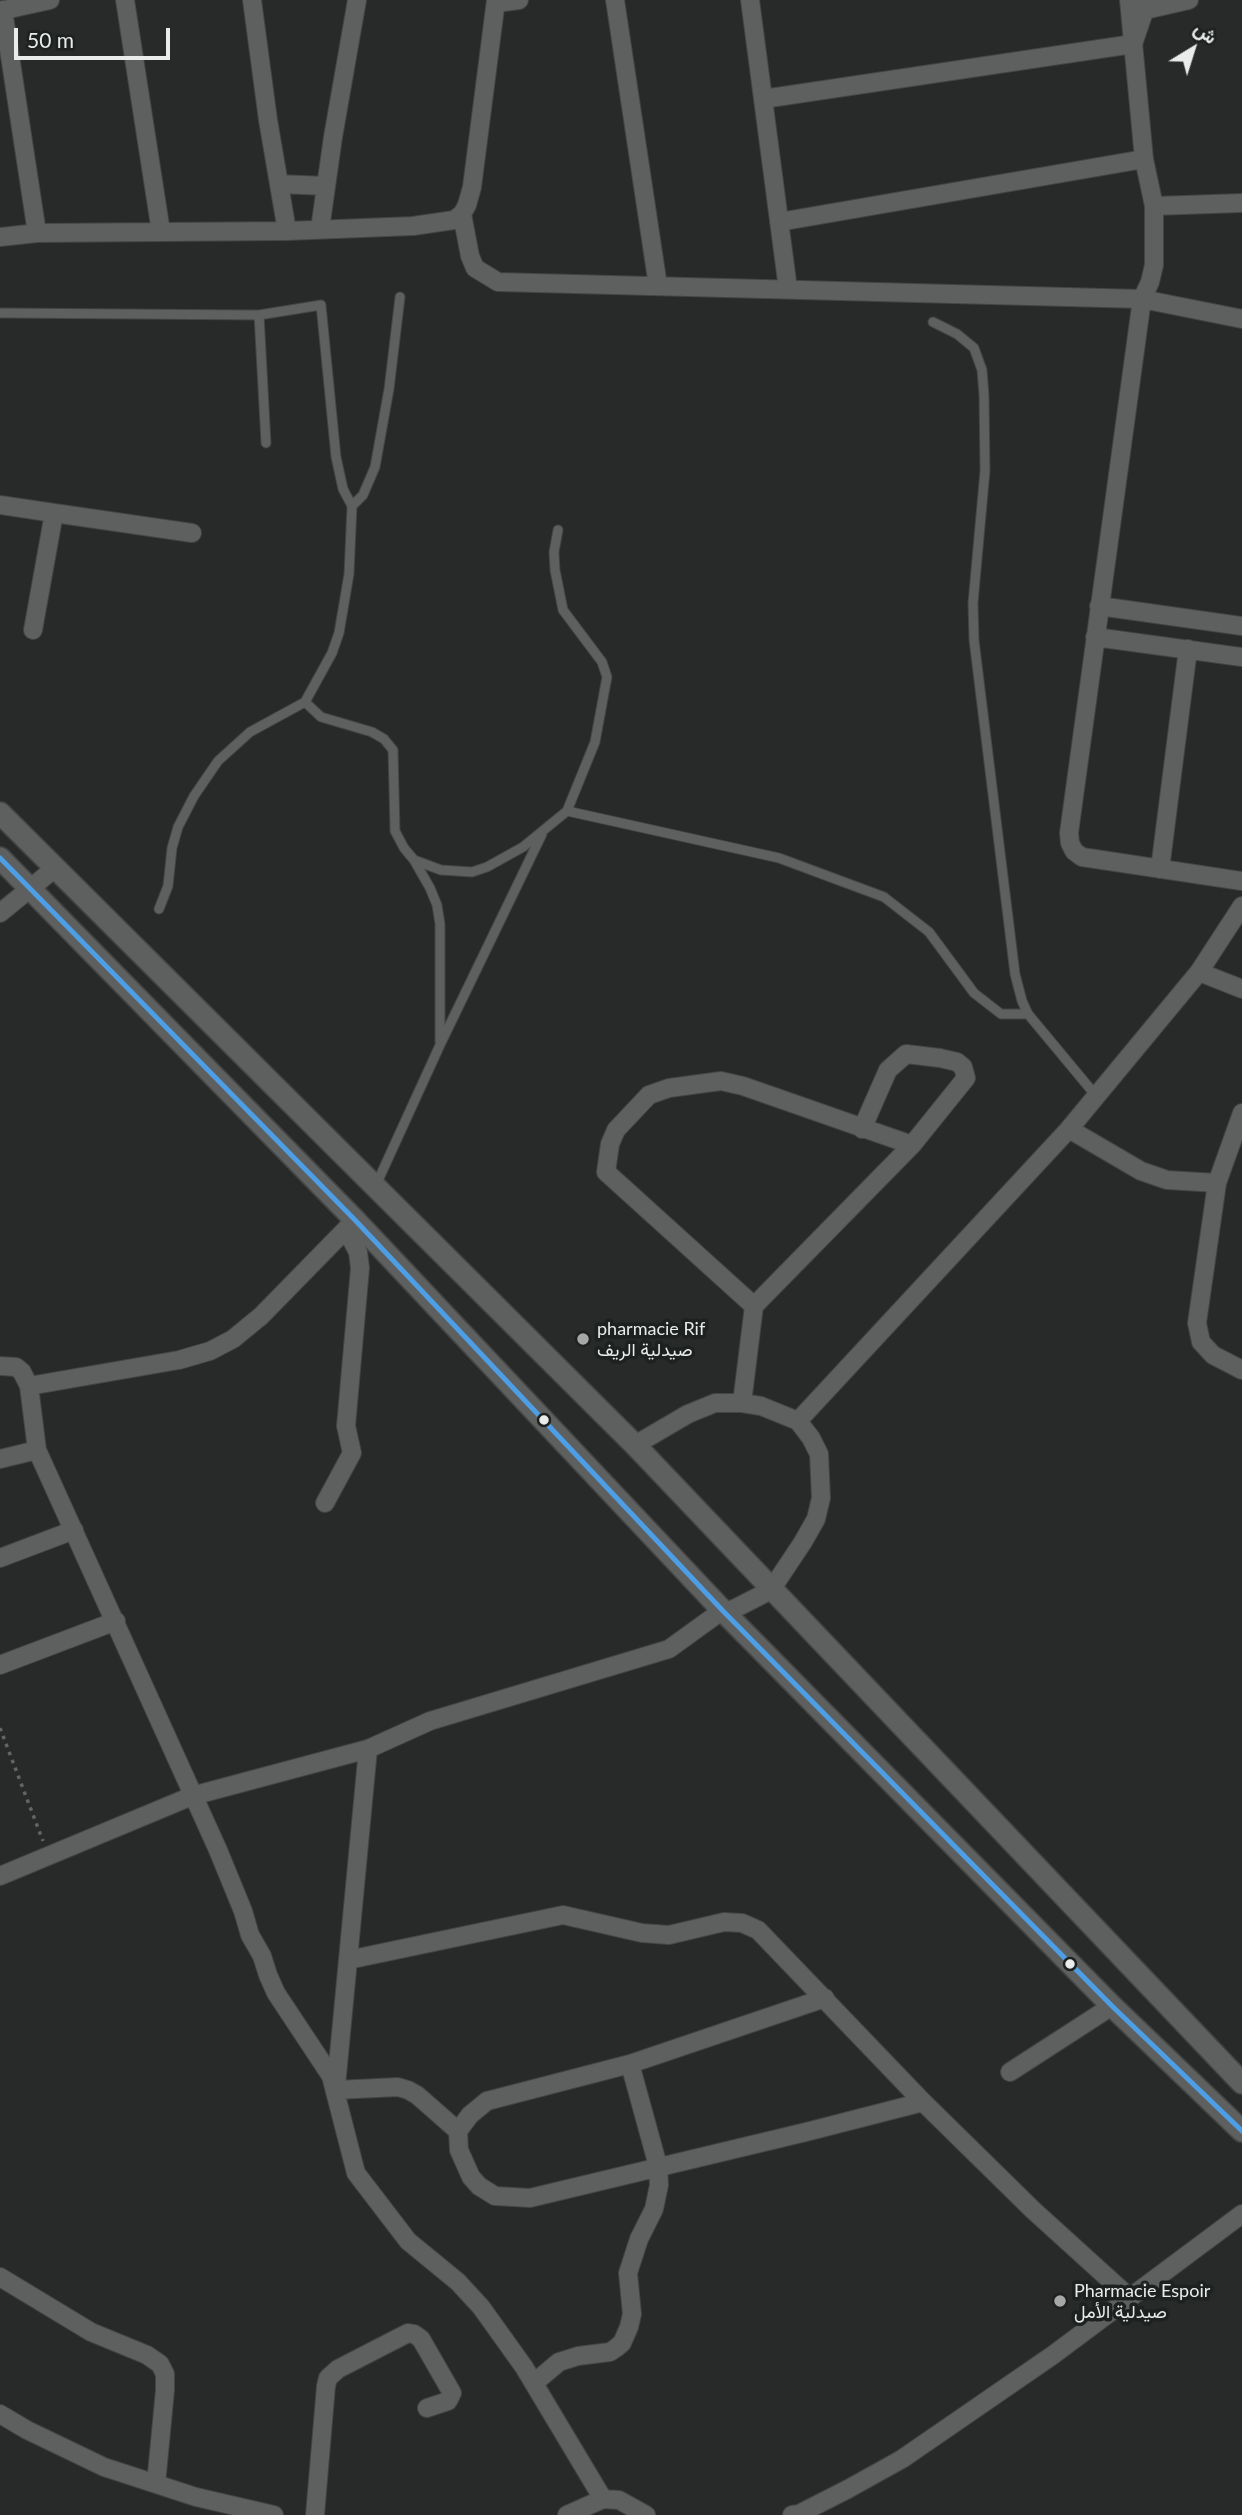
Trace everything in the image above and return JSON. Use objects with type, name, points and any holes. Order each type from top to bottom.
[{"type":"street","points":[[37,233],[1,10],[50,0]]},
{"type":"street","points":[[125,0],[161,232]]},
{"type":"street","points":[[252,0],[287,231]]},
{"type":"street","points":[[320,229],[357,0]]},
{"type":"street","points":[[0,237],[37,233],[287,231],[441,224],[454,220],[462,214],[467,205],[472,187],[496,2],[519,0]]},
{"type":"street","points":[[615,0],[658,286]]},
{"type":"street","points":[[750,0],[788,289]]},
{"type":"street","points":[[1129,0],[1144,159],[1154,206],[1154,265],[1142,299],[1099,606],[1070,843],[1074,851],[1082,857],[1242,881]]},
{"type":"street","points":[[1133,44],[1146,5],[1189,0]]},
{"type":"street","points":[[763,99],[1133,44]]},
{"type":"street","points":[[779,222],[1144,159]]},
{"type":"street","points":[[279,184],[326,186]]},
{"type":"street","points":[[1154,206],[1242,203]]},
{"type":"street","points":[[462,214],[475,268],[498,282],[1142,299],[1242,319]]},
{"type":"street","points":[[0,505],[192,533]]},
{"type":"street","points":[[33,629],[54,513]]},
{"type":"street","points":[[1099,606],[1242,626]]},
{"type":"street","points":[[1095,637],[1242,657]]},
{"type":"street","points":[[1160,869],[1188,649]]},
{"type":"street","points":[[0,813],[635,1445],[1242,2083]]},
{"type":"street","points":[[0,858],[724,1612],[1112,2006],[1242,2131]]},
{"type":"street","points":[[0,914],[54,869]]},
{"type":"street","points":[[798,1421],[1097,1097],[1199,972],[1242,906]]},
{"type":"street","points":[[1199,972],[1242,989]]},
{"type":"street","points":[[742,1403],[754,1306],[912,1145],[966,1078],[963,1067],[957,1062],[906,1054],[888,1070],[862,1129]]},
{"type":"street","points":[[754,1306],[607,1172],[610,1144],[616,1130],[649,1095],[678,1086],[721,1081],[743,1086],[912,1145]]},
{"type":"street","points":[[1242,1113],[1217,1183],[1197,1323],[1201,1342],[1213,1355],[1242,1370]]},
{"type":"street","points":[[1069,1129],[1141,1171],[1167,1180],[1217,1183]]},
{"type":"street","points":[[29,1386],[179,1360],[209,1352],[233,1339],[261,1316],[351,1225]]},
{"type":"street","points":[[325,1503],[352,1452],[346,1426],[360,1269],[351,1225]]},
{"type":"street","points":[[0,1366],[16,1367],[22,1372],[29,1386],[37,1450],[218,1850],[243,1911],[250,1936],[262,1956],[272,1984],[318,2055],[336,2090]]},
{"type":"street","points":[[0,1876],[192,1796],[368,1749],[430,1721],[669,1649],[696,1628],[771,1590],[803,1542],[816,1518],[821,1498],[819,1454],[798,1421],[761,1406],[715,1403],[688,1414],[635,1445]]},
{"type":"street","points":[[0,1459],[37,1450]]},
{"type":"street","points":[[0,1558],[74,1530]]},
{"type":"street","points":[[0,1665],[116,1621]]},
{"type":"street","points":[[368,1749],[336,2090],[340,2119],[356,2173],[408,2241],[458,2282],[481,2307],[534,2383],[603,2499]]},
{"type":"street","points":[[348,1960],[563,1915],[642,1933],[668,1935],[724,1922],[742,1923],[758,1930],[923,2102],[1033,2210],[1130,2298]]},
{"type":"street","points":[[825,1998],[630,2064],[487,2101],[470,2115],[458,2131],[459,2150],[471,2177],[495,2196],[530,2198],[923,2102]]},
{"type":"street","points":[[1010,2072],[1112,2006]]},
{"type":"street","points":[[534,2383],[559,2362],[578,2356],[610,2352],[622,2343],[632,2314],[628,2273],[635,2248],[658,2197],[658,2166],[630,2064]]},
{"type":"street","points":[[336,2090],[408,2090],[458,2131]]},
{"type":"street","points":[[792,2515],[799,2514],[902,2459],[1053,2355],[1242,2214]]},
{"type":"street","points":[[0,2277],[91,2332],[147,2354],[160,2364],[165,2374],[165,2390],[156,2484]]},
{"type":"street","points":[[315,2515],[328,2378],[338,2369],[408,2333],[414,2334],[421,2339],[452,2393],[448,2401],[427,2408]]},
{"type":"street","points":[[0,2414],[104,2467],[196,2497],[274,2515]]},
{"type":"street","points":[[567,2515],[603,2499],[619,2500],[646,2515]]},
{"type":"lane","points":[[352,506],[363,495],[374,467],[389,389],[400,297]]},
{"type":"lane","points":[[0,313],[259,315],[321,305],[336,457],[343,489],[352,506],[349,574],[339,633],[332,653],[304,702],[250,732],[218,761],[200,787],[178,827],[172,848],[168,886],[159,909]]},
{"type":"lane","points":[[259,315],[266,443]]},
{"type":"lane","points":[[933,322],[957,334],[974,348],[982,370],[985,471],[972,603],[974,640],[1015,974],[1028,1014],[1097,1097]]},
{"type":"lane","points":[[414,860],[441,870],[472,872],[505,858],[543,832],[567,811],[595,742],[607,677],[602,662],[564,610],[555,570],[554,552],[558,530]]},
{"type":"lane","points":[[304,702],[321,717],[372,732],[384,739],[393,750],[395,831],[430,888],[437,905],[440,924],[440,1045]]},
{"type":"lane","points":[[567,811],[779,858],[884,897],[929,932],[974,993],[1001,1014],[1028,1014]]},
{"type":"lane","points":[[374,1188],[543,832]]},
{"type":"path","points":[[0,1728],[48,1856]]},
{"type":"transit line","points":[[0,858],[355,1220],[724,1612],[1112,2006],[1242,2131]]},
{"type":"place","name":"pharmacie Rif صيدلية الريف","points":[[583,1339]]},
{"type":"place","name":"Pharmacie Espoir صيدلية الأمل","points":[[1060,2301]]}]
